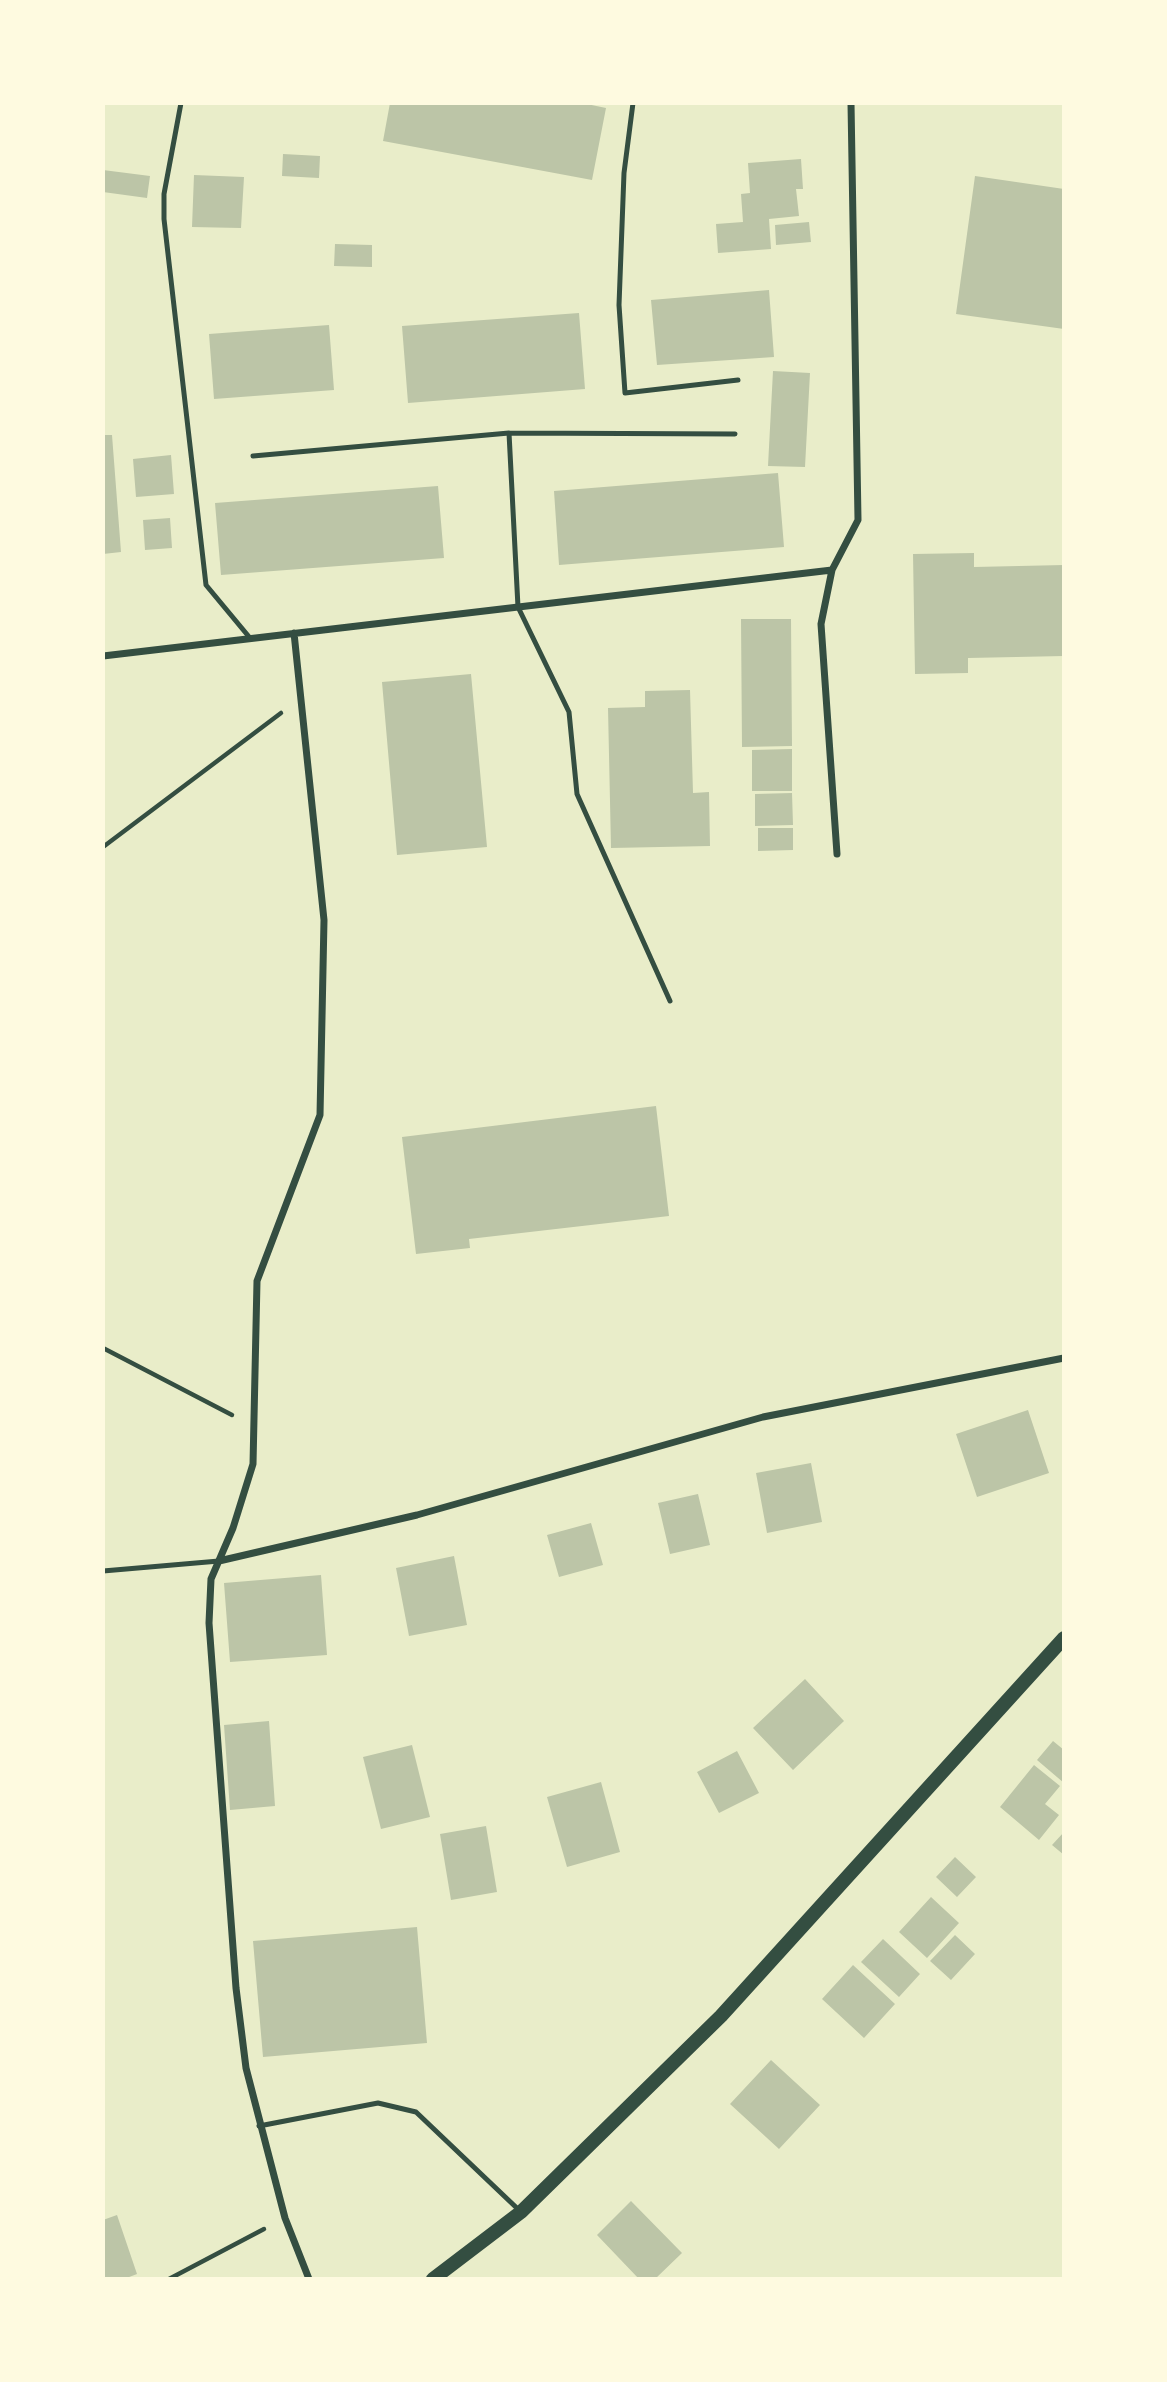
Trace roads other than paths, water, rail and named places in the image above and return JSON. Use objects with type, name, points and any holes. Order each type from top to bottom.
[{"type":"main road","points":[[433,2279],[521,2212],[721,2016],[1064,1639]]},
{"type":"street","points":[[836,854],[821,624],[832,570],[858,520],[851,103]]},
{"type":"street","points":[[103,656],[832,570]]},
{"type":"street","points":[[295,633],[324,920],[320,1115],[257,1281],[253,1464],[233,1528],[211,1579],[209,1623],[236,1988],[246,2068],[285,2218],[309,2279]]},
{"type":"street","points":[[219,1561],[417,1515],[763,1417],[1064,1358]]},
{"type":"lane","points":[[181,103],[164,194],[164,219],[206,584],[250,638]]},
{"type":"lane","points":[[633,103],[624,173],[619,305],[625,393],[738,380]]},
{"type":"lane","points":[[509,433],[518,607],[569,712],[577,794],[670,1001]]},
{"type":"lane","points":[[253,456],[509,433],[735,434]]},
{"type":"lane","points":[[103,1571],[219,1561]]},
{"type":"lane","points":[[259,2126],[378,2103],[416,2112],[521,2212]]}]
